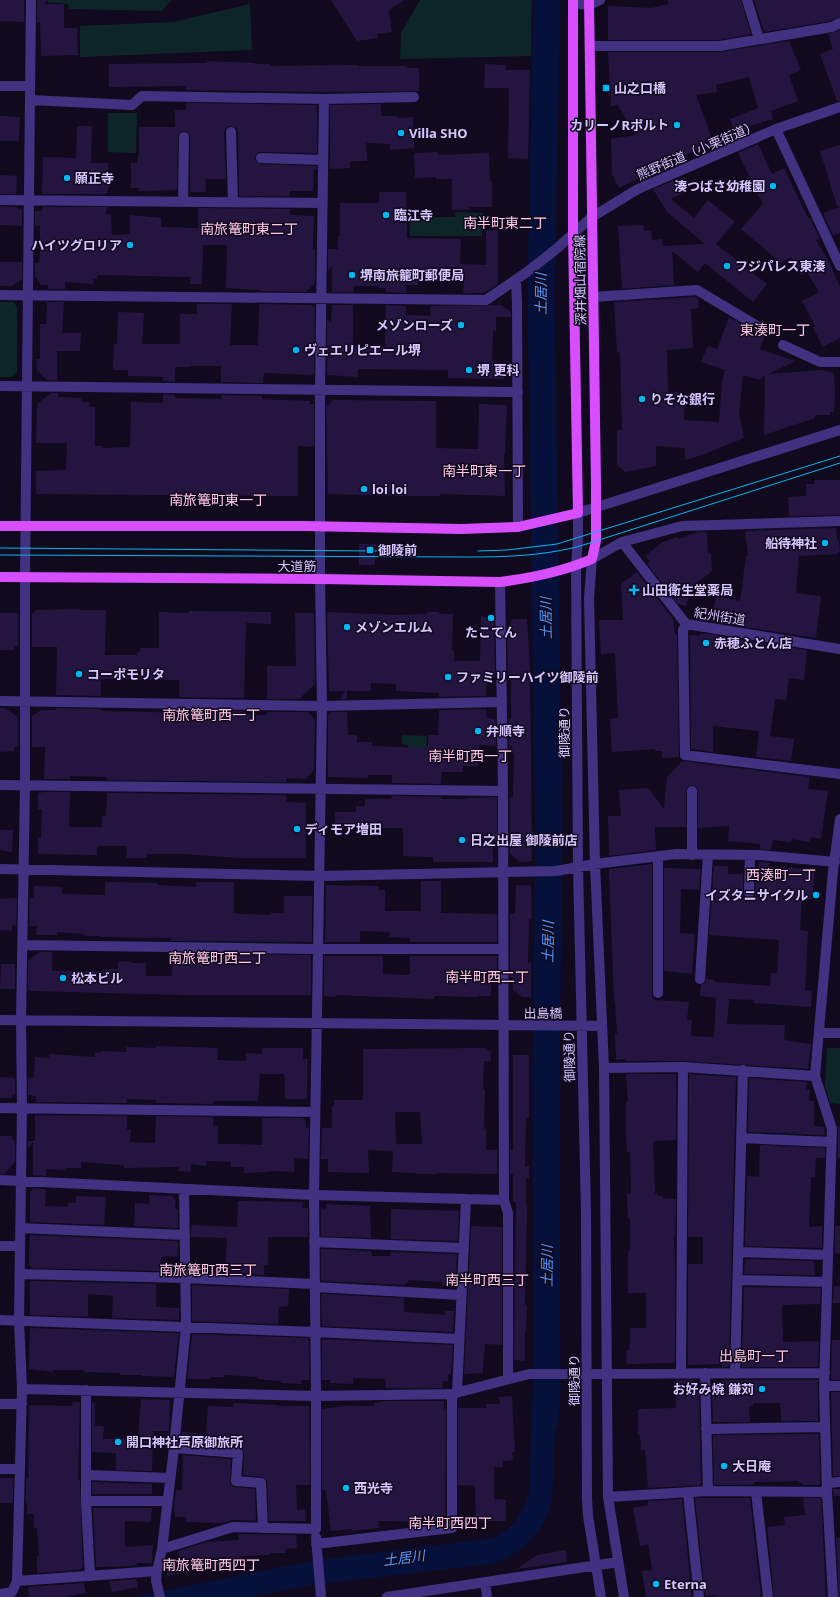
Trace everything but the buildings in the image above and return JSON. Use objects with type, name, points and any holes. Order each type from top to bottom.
[{"type":"main road","name":"深井畑山宿院線","points":[[573,2],[574,234],[578,513]]},
{"type":"main road","name":"深井畑山宿院線","points":[[589,2],[596,508],[596,540],[592,559]]},
{"type":"main road","points":[[0,526],[320,526],[461,529],[523,526],[578,513]]},
{"type":"main road","name":"大道筋","points":[[0,577],[500,582],[529,578],[576,566],[592,559]]},
{"type":"street","points":[[0,1594],[12,1592],[17,1581],[22,1404],[19,1320],[22,1108],[21,1020],[26,701],[25,577],[27,526],[31,0]]},
{"type":"street","points":[[573,2],[600,0]]},
{"type":"street","points":[[747,0],[759,39]]},
{"type":"street","points":[[590,46],[720,46],[832,26],[840,23]]},
{"type":"street","points":[[0,86],[30,86]]},
{"type":"street","points":[[30,100],[132,105],[142,96],[324,99],[414,97]]},
{"type":"street","points":[[321,1595],[316,1548],[314,1195],[322,706],[320,391],[324,99]]},
{"type":"street","name":"熊野街道（小栗街道）","points":[[516,281],[555,250],[592,217],[638,189],[776,129],[840,107]]},
{"type":"street","points":[[776,129],[840,266]]},
{"type":"street","points":[[231,132],[233,202]]},
{"type":"street","points":[[183,202],[184,137]]},
{"type":"street","points":[[261,158],[323,160]]},
{"type":"street","points":[[0,200],[322,203]]},
{"type":"street","points":[[0,295],[321,297],[486,300],[516,281]]},
{"type":"street","points":[[516,281],[523,526]]},
{"type":"street","points":[[593,297],[697,290],[762,329]]},
{"type":"street","points":[[784,345],[820,362],[840,362]]},
{"type":"street","points":[[0,386],[320,391],[518,392]]},
{"type":"street","points":[[578,513],[840,430]]},
{"type":"street","name":"御陵通り","points":[[578,513],[576,566],[578,867],[586,1212],[587,1498],[588,1516],[601,1597]]},
{"type":"street","points":[[624,1597],[608,1497],[604,1068],[595,864],[589,598],[592,559],[622,542],[682,526],[840,521]]},
{"type":"street","name":"紀州街道","points":[[622,542],[686,624],[840,649]]},
{"type":"street","points":[[500,582],[503,791],[504,1200],[508,1213],[508,1379]]},
{"type":"street","points":[[686,624],[682,630],[685,755],[840,774]]},
{"type":"street","points":[[0,701],[322,706],[502,702]]},
{"type":"street","points":[[0,785],[503,791]]},
{"type":"street","points":[[692,791],[692,855]]},
{"type":"street","points":[[833,1597],[836,1559],[827,1488],[824,1386],[832,1129],[815,1076],[840,819]]},
{"type":"street","points":[[0,869],[320,876],[531,872],[556,871],[595,864],[676,854],[750,855],[836,868]]},
{"type":"street","points":[[700,979],[708,855]]},
{"type":"street","points":[[748,893],[750,855]]},
{"type":"street","points":[[658,856],[658,993]]},
{"type":"street","points":[[23,945],[318,949],[503,949]]},
{"type":"street","name":"出島橋","points":[[0,1020],[602,1026]]},
{"type":"street","points":[[819,1032],[840,1033]]},
{"type":"street","points":[[604,1068],[683,1067],[815,1076]]},
{"type":"street","points":[[681,1372],[683,1067]]},
{"type":"street","points":[[735,1373],[743,1070]]},
{"type":"street","points":[[0,1108],[315,1112]]},
{"type":"street","points":[[741,1138],[831,1142]]},
{"type":"street","points":[[0,1180],[314,1195],[504,1200]]},
{"type":"street","points":[[160,1597],[156,1576],[162,1549],[186,1326],[184,1188]]},
{"type":"street","points":[[316,1548],[452,1528],[454,1394],[459,1339],[466,1199]]},
{"type":"street","points":[[20,1228],[184,1235]]},
{"type":"street","points":[[314,1242],[464,1248]]},
{"type":"street","points":[[0,1246],[20,1246]]},
{"type":"street","points":[[738,1252],[828,1255]]},
{"type":"street","points":[[20,1274],[185,1278],[461,1295]]},
{"type":"street","points":[[738,1280],[827,1282]]},
{"type":"street","points":[[0,1320],[186,1326],[459,1339]]},
{"type":"street","points":[[22,1389],[316,1396],[454,1394],[529,1374],[565,1374],[587,1372],[607,1374],[681,1372],[825,1373]]},
{"type":"street","points":[[705,1373],[708,1491]]},
{"type":"street","points":[[824,1386],[840,1386]]},
{"type":"street","points":[[86,1390],[86,1501],[90,1576]]},
{"type":"street","points":[[0,1404],[22,1404]]},
{"type":"street","points":[[706,1429],[826,1427]]},
{"type":"street","points":[[174,1448],[238,1453],[236,1481],[261,1483],[263,1528]]},
{"type":"street","points":[[0,1469],[20,1468]]},
{"type":"street","points":[[86,1475],[170,1478]]},
{"type":"street","points":[[608,1497],[708,1491],[756,1492],[827,1488],[840,1482]]},
{"type":"street","points":[[756,1492],[768,1597]]},
{"type":"street","points":[[688,1493],[700,1597]]},
{"type":"street","points":[[86,1501],[167,1501]]},
{"type":"street","points":[[162,1549],[233,1527],[316,1529]]},
{"type":"street","points":[[387,1597],[446,1593],[485,1582],[618,1562]]},
{"type":"street","points":[[17,1581],[90,1576],[156,1576]]},
{"type":"street","points":[[485,1582],[487,1597]]},
{"type":"green space","points":[[47,0],[171,0],[162,11],[69,9],[68,4],[47,2]]},
{"type":"green space","points":[[420,0],[532,0],[531,56],[400,59],[401,33]]},
{"type":"green space","points":[[250,4],[252,50],[80,57],[80,26],[173,22]]},
{"type":"green space","points":[[108,113],[137,113],[136,153],[108,152]]},
{"type":"green space","points":[[455,212],[483,213],[482,236],[410,236],[410,217],[455,217]]},
{"type":"green space","points":[[0,302],[13,302],[17,307],[17,372],[11,377],[0,377]]},
{"type":"green space","points":[[402,735],[427,736],[426,746],[436,746],[443,756],[408,753],[408,745],[402,744]]},
{"type":"green space","points":[[827,1048],[840,1048],[840,1104],[830,1103],[825,1086]]},
{"type":"water","points":[[533,1383],[557,1383],[552,1503],[543,1524],[529,1541],[512,1555],[491,1564],[310,1585],[253,1597],[135,1597],[316,1560],[494,1538],[507,1529],[516,1519],[529,1492]]},
{"type":"waterway","name":"土居川","points":[[545,1420],[547,1388],[546,1067],[549,835],[541,288],[547,0]]},
{"type":"tram line","points":[[478,551],[507,550],[557,544],[840,456]]},
{"type":"tram line","points":[[0,555],[467,557],[536,554],[577,547],[840,463]]},
{"type":"tram line","points":[[0,548],[378,551]]},
{"type":"place","name":"山之口橋","points":[[606,88]]},
{"type":"place","name":"カリーノRポルト","points":[[677,125]]},
{"type":"place","name":"Villa SHO","points":[[401,133]]},
{"type":"place","name":"願正寺","points":[[67,178]]},
{"type":"place","name":"湊つばさ幼稚園","points":[[773,186]]},
{"type":"place","name":"臨江寺","points":[[386,215]]},
{"type":"place","name":"ハイツグロリア","points":[[130,245]]},
{"type":"place","name":"フジパレス東湊","points":[[727,266]]},
{"type":"place","name":"堺南旅籠町郵便局","points":[[352,275]]},
{"type":"place","name":"メゾンローズ","points":[[461,325]]},
{"type":"place","name":"ヴェエリピエール堺","points":[[296,350]]},
{"type":"place","name":"堺 更科","points":[[469,370]]},
{"type":"place","name":"りそな銀行","points":[[642,399]]},
{"type":"place","name":"loi loi","points":[[364,489]]},
{"type":"place","name":"船待神社","points":[[825,543]]},
{"type":"place","name":"御陵前","points":[[370,550]]},
{"type":"place","name":"山田衛生堂薬局","points":[[634,590]]},
{"type":"place","name":"たこてん","points":[[491,618]]},
{"type":"place","name":"メゾンエルム","points":[[347,627]]},
{"type":"place","name":"赤穂ふとん店","points":[[706,643]]},
{"type":"place","name":"コーポモリタ","points":[[79,674]]},
{"type":"place","name":"ファミリーハイツ御陵前","points":[[448,677]]},
{"type":"place","name":"弁順寺","points":[[478,731]]},
{"type":"place","name":"ディモア増田","points":[[297,829]]},
{"type":"place","name":"日之出屋 御陵前店","points":[[462,840]]},
{"type":"place","name":"イズタニサイクル","points":[[816,895]]},
{"type":"place","name":"松本ビル","points":[[63,978]]},
{"type":"place","name":"お好み焼 鎌苅","points":[[762,1389]]},
{"type":"place","name":"開口神社芦原御旅所","points":[[118,1442]]},
{"type":"place","name":"大日庵","points":[[724,1466]]},
{"type":"place","name":"西光寺","points":[[346,1488]]},
{"type":"place","name":"Eterna","points":[[656,1584]]},
{"type":"district","name":"南半町東二丁","points":[[505,223]]},
{"type":"district","name":"南旅篭町東二丁","points":[[249,229]]},
{"type":"district","name":"東湊町一丁","points":[[775,330]]},
{"type":"district","name":"南半町東一丁","points":[[484,471]]},
{"type":"district","name":"南旅篭町東一丁","points":[[218,500]]},
{"type":"district","name":"南旅篭町西一丁","points":[[211,715]]},
{"type":"district","name":"南半町西一丁","points":[[470,756]]},
{"type":"district","name":"西湊町一丁","points":[[781,875]]},
{"type":"district","name":"南旅篭町西二丁","points":[[217,958]]},
{"type":"district","name":"南半町西二丁","points":[[487,977]]},
{"type":"district","name":"南旅篭町西三丁","points":[[208,1270]]},
{"type":"district","name":"南半町西三丁","points":[[487,1280]]},
{"type":"district","name":"出島町一丁","points":[[754,1356]]},
{"type":"district","name":"南半町西四丁","points":[[450,1523]]},
{"type":"district","name":"南旅篭町西四丁","points":[[211,1565]]}]
